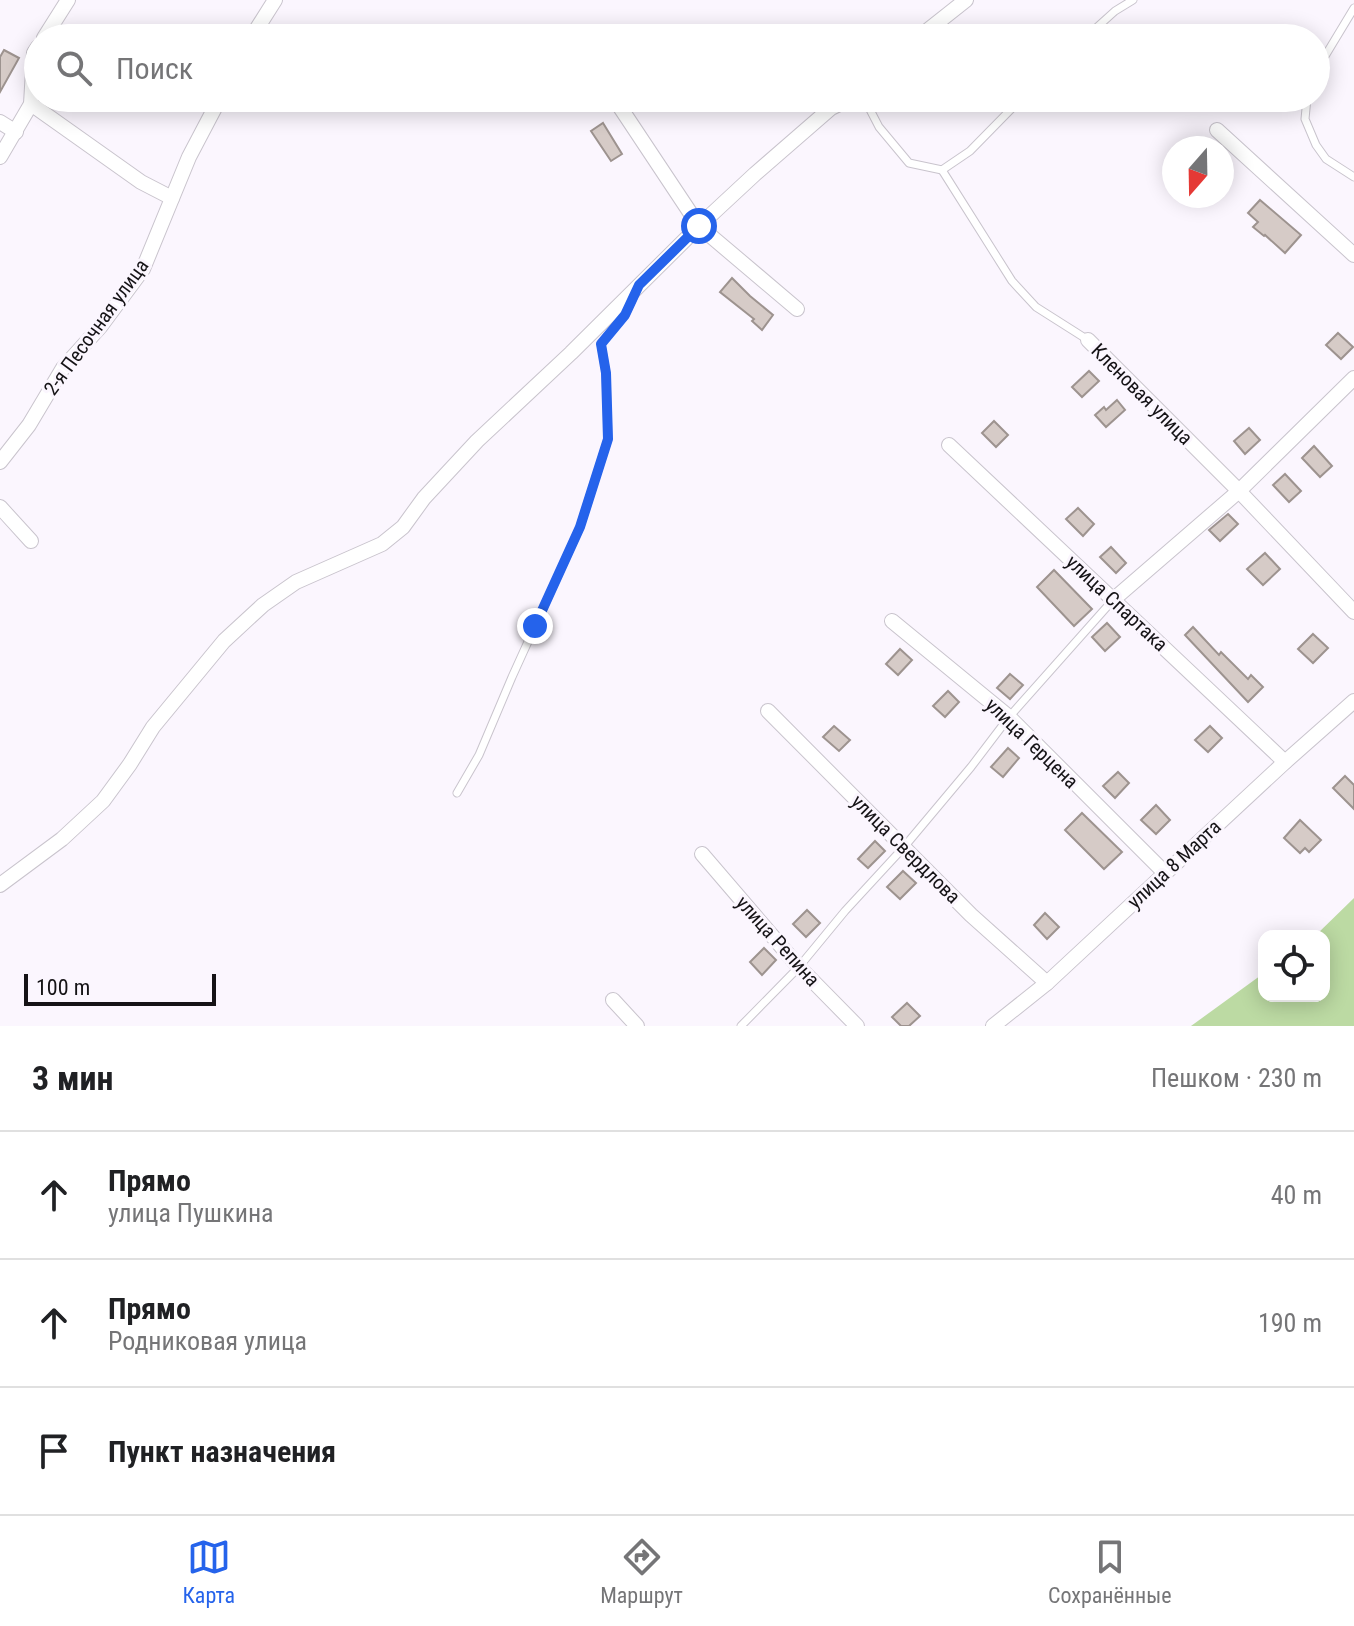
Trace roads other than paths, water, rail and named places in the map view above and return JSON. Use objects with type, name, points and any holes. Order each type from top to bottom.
[{"type":"street","points":[[53,24],[68,0]]},
{"type":"street","points":[[260,24],[275,0]]},
{"type":"street","points":[[936,24],[966,0]]},
{"type":"street","points":[[0,157],[27,112]]},
{"type":"street","points":[[42,112],[141,182],[172,198]]},
{"type":"street","name":"2-я Песочная улица","points":[[0,462],[29,425],[63,368],[100,327],[143,269],[189,157],[213,112]]},
{"type":"street","points":[[623,112],[699,226],[797,309]]},
{"type":"street","points":[[0,885],[62,839],[103,801],[153,727],[224,641],[263,605],[296,582],[382,544],[403,527],[424,498],[477,441],[699,226],[826,112]]},
{"type":"street","points":[[0,122],[16,132]]},
{"type":"street","points":[[1217,130],[1354,255]]},
{"type":"street","name":"Кленовая улица","points":[[1088,340],[1354,612]]},
{"type":"street","points":[[1114,599],[1239,491],[1354,378]]},
{"type":"street","name":"улица Спартака","points":[[949,445],[1285,762]]},
{"type":"street","points":[[0,507],[31,541]]},
{"type":"street","name":"улица Герцена","points":[[892,621],[1009,717],[1165,873]]},
{"type":"street","name":"улица 8 Марта","points":[[993,1026],[1047,983],[1354,701]]},
{"type":"street","name":"улица Свердлова","points":[[768,711],[971,915],[1047,983]]},
{"type":"street","name":"улица Репина","points":[[702,854],[798,966],[857,1026]]},
{"type":"street","points":[[613,1000],[637,1026]]},
{"type":"lane","points":[[1101,24],[1133,0]]},
{"type":"lane","points":[[1330,48],[1354,8]]},
{"type":"lane","points":[[871,112],[879,127],[909,163],[942,170],[970,151],[1008,112]]},
{"type":"lane","points":[[1306,112],[1305,119],[1316,145],[1326,159],[1354,177]]},
{"type":"lane","name":"Кленовая улица","points":[[942,170],[1012,281],[1036,307],[1088,340]]},
{"type":"lane","points":[[457,793],[479,755],[580,527],[608,439],[606,373],[601,344],[625,315],[639,285]]},
{"type":"lane","points":[[741,1026],[904,847],[1009,717],[1114,599]]}]
